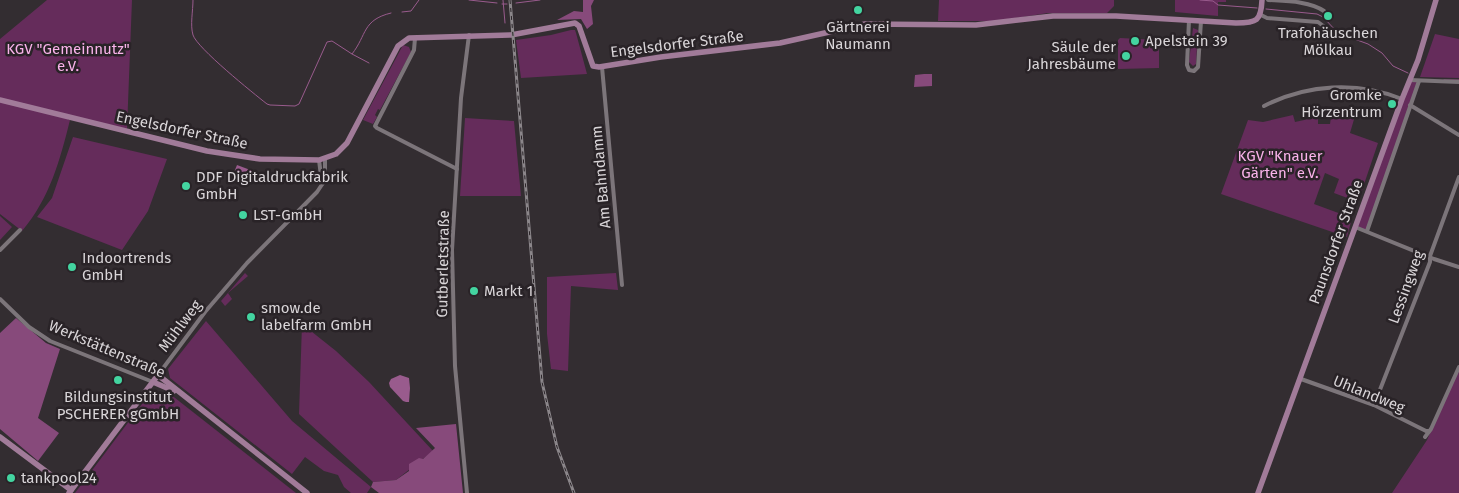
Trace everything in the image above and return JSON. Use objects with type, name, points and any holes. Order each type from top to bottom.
[{"type":"main road","name":"Paunsdorfer Straße","points":[[1258,493],[1423,46],[1436,0]]},
{"type":"main road","name":"Engelsdorfer Straße","points":[[415,38],[511,35],[575,23],[579,26],[593,66],[602,67],[661,56],[780,43],[865,24],[976,25],[1053,16],[1116,16],[1251,22],[1256,21],[1263,5]]},
{"type":"main road","points":[[322,159],[341,150],[349,140],[398,46],[409,38],[415,38]]},
{"type":"main road","name":"Engelsdorfer Straße","points":[[0,100],[208,151],[260,159],[322,159]]},
{"type":"main road","name":"Mühlweg","points":[[70,492],[158,375]]},
{"type":"main road","name":"Werkstättenstraße","points":[[158,375],[307,493]]},
{"type":"main road","name":"Werkstättenstraße","points":[[153,382],[185,397]]},
{"type":"main road","points":[[0,437],[70,492]]},
{"type":"street","points":[[1324,11],[1320,8],[1303,4],[1263,5],[1267,18],[1318,22],[1326,28]]},
{"type":"street","points":[[1190,20],[1187,65],[1191,70],[1197,70],[1198,68],[1200,21]]},
{"type":"street","name":"Gutberletstraße","points":[[467,493],[455,366],[452,244],[461,93],[469,35]]},
{"type":"street","points":[[415,38],[414,50],[375,126],[457,169]]},
{"type":"street","name":"Am Bahndamm","points":[[602,67],[622,285]]},
{"type":"street","points":[[1410,80],[1459,82]]},
{"type":"street","name":"Paunsdorfer Straße","points":[[1367,232],[1419,81]]},
{"type":"street","points":[[1264,106],[1298,92],[1324,87],[1372,90],[1402,99]]},
{"type":"street","points":[[1410,105],[1459,135]]},
{"type":"street","name":"Mühlweg","points":[[158,375],[205,312],[247,263],[317,192],[322,184],[322,159]]},
{"type":"street","name":"Lessingweg","points":[[1374,405],[1430,262],[1430,256],[1459,177]]},
{"type":"street","points":[[1355,228],[1459,268]]},
{"type":"street","points":[[0,250],[20,230]]},
{"type":"street","name":"Werkstättenstraße","points":[[0,299],[29,327],[50,341],[153,382]]},
{"type":"street","points":[[1426,438],[1459,367]]},
{"type":"street","name":"Uhlandweg","points":[[1301,379],[1374,405],[1429,431]]},
{"type":"green space","name":"KGV \"Gemeinnutz\" e.V.","points":[[47,0],[132,0],[127,129],[69,115],[68,120],[70,120],[53,178],[40,205],[22,231],[0,214],[0,39]]},
{"type":"green space","points":[[939,0],[1114,0],[1114,6],[1107,13],[1048,13],[996,21],[938,21]]},
{"type":"green space","points":[[1175,0],[1226,0],[1226,2],[1218,2],[1218,16],[1175,12]]},
{"type":"green space","points":[[1193,28],[1198,30],[1196,64],[1193,66],[1189,62]]},
{"type":"green space","points":[[575,30],[587,74],[521,78],[516,40]]},
{"type":"green space","points":[[1435,34],[1459,39],[1459,78],[1420,77]]},
{"type":"green space","points":[[1120,38],[1159,40],[1159,68],[1118,69],[1118,40]]},
{"type":"green space","points":[[403,45],[409,47],[411,52],[380,110],[378,109],[375,115],[377,117],[373,124],[363,120]]},
{"type":"green space","points":[[1410,80],[1419,81],[1367,231],[1355,227]]},
{"type":"green space","name":"KGV \"Knauer Gärten\" e.V.","points":[[1293,115],[1295,122],[1318,117],[1318,124],[1330,124],[1331,117],[1355,116],[1350,133],[1378,143],[1358,202],[1334,193],[1339,179],[1325,173],[1314,204],[1352,218],[1347,237],[1221,194],[1248,120],[1263,122]]},
{"type":"green space","points":[[465,118],[514,121],[521,196],[460,196]]},
{"type":"green space","points":[[73,137],[167,159],[148,211],[122,250],[37,217],[52,198]]},
{"type":"green space","points":[[0,216],[12,227],[0,240]]},
{"type":"green space","points":[[245,273],[248,276],[228,293],[232,299],[225,306],[221,301]]},
{"type":"green space","points":[[616,273],[618,290],[571,286],[568,371],[551,369],[547,334],[547,277]]},
{"type":"green space","points":[[206,321],[292,421],[371,487],[367,493],[351,493],[344,487],[338,475],[324,471],[305,457],[292,474],[170,378],[168,369]]},
{"type":"green space","points":[[302,324],[336,351],[369,382],[433,451],[396,480],[373,482],[299,414]]},
{"type":"green space","points":[[1459,369],[1459,493],[1392,493],[1427,440]]},
{"type":"green space","points":[[159,392],[170,394],[296,493],[75,493],[148,396]]},
{"type":"shaded area","points":[[583,0],[594,0],[591,6],[593,24],[587,29],[581,19],[557,20],[574,11],[583,12]]},
{"type":"shaded area","points":[[932,74],[932,86],[914,87],[915,75]]},
{"type":"shaded area","points":[[237,165],[253,171],[249,181],[233,175]]},
{"type":"shaded area","points":[[16,318],[46,343],[60,349],[38,418],[59,433],[38,461],[0,429],[0,333]]},
{"type":"shaded area","points":[[400,375],[409,378],[409,402],[403,401],[390,387],[391,379]]},
{"type":"shaded area","points":[[456,424],[463,493],[379,493],[371,487],[373,482],[396,480],[409,471],[409,464],[419,458],[423,459],[435,448],[416,428]]},
{"type":"waterway","points":[[193,0],[192,27],[193,35],[197,41],[226,70],[270,105],[295,106],[299,104],[327,42],[332,41],[352,54],[370,24],[382,16],[391,13]]},
{"type":"waterway","points":[[402,12],[411,11],[419,0]]},
{"type":"waterway","points":[[469,0],[497,3]]},
{"type":"waterway","points":[[503,0],[505,23]]},
{"type":"waterway","points":[[516,3],[540,0]]},
{"type":"waterway","points":[[1200,0],[1213,1],[1218,5],[1257,8]]},
{"type":"waterway","points":[[502,4],[507,4]]},
{"type":"waterway","points":[[1266,9],[1317,14],[1323,17],[1338,33],[1368,44],[1382,53],[1393,66],[1408,73]]},
{"type":"waterway","points":[[352,54],[369,63]]},
{"type":"waterway","points":[[1444,80],[1459,80]]},
{"type":"railway","points":[[510,0],[542,382],[557,447],[574,493]]},
{"type":"place","name":"Gärtnerei Naumann","points":[[858,10]]},
{"type":"place","name":"Trafohäuschen Mölkau","points":[[1328,16]]},
{"type":"place","name":"Apelstein 39","points":[[1135,41]]},
{"type":"place","name":"Säule der Jahresbäume","points":[[1126,56]]},
{"type":"place","name":"Gromke Hörzentrum","points":[[1392,104]]},
{"type":"place","name":"DDF Digitaldruckfabrik GmbH","points":[[186,186]]},
{"type":"place","name":"LST-GmbH","points":[[243,215]]},
{"type":"place","name":"Indoortrends GmbH","points":[[72,267]]},
{"type":"place","name":"Markt 1","points":[[474,291]]},
{"type":"place","name":"smow.de labelfarm GmbH","points":[[251,317]]},
{"type":"place","name":"Bildungsinstitut PSCHERER gGmbH","points":[[118,380]]},
{"type":"place","name":"tankpool24","points":[[11,478]]}]
